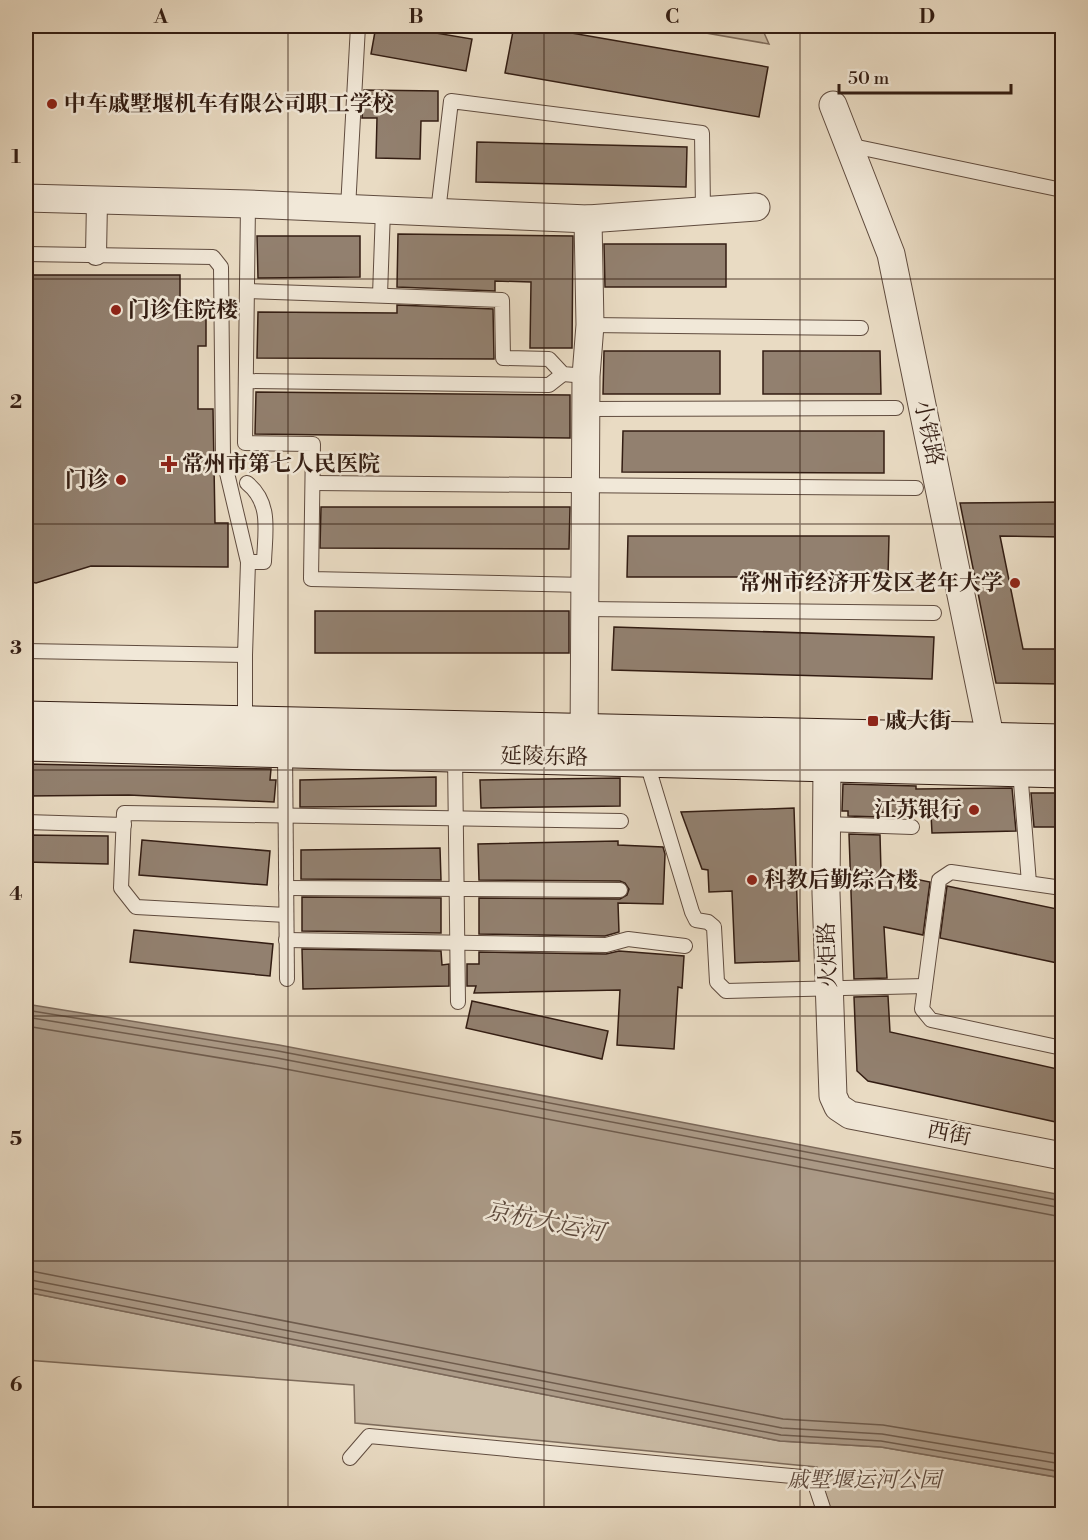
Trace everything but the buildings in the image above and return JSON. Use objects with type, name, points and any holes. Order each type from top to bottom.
[{"type":"main road","name":"延陵东路","points":[[26,718],[245,723],[584,745],[1000,760],[1062,771]]},
{"type":"main road","name":"延陵东路","points":[[26,744],[455,755],[584,745],[646,760],[827,765],[1000,760],[1062,741]]},
{"type":"street","name":"小铁路","points":[[833,105],[891,254],[1000,760]]},
{"type":"street","points":[[26,198],[248,204],[588,219],[756,207]]},
{"type":"street","points":[[96,201],[96,255]]},
{"type":"street","points":[[584,745],[588,409],[574,375],[590,325],[588,219]]},
{"type":"street","name":"火炬路","points":[[827,765],[829,989],[833,1096],[838,1107]]},
{"type":"street","name":"西街","points":[[838,1107],[850,1115],[1062,1156]]},
{"type":"lane","points":[[348,208],[358,26]]},
{"type":"lane","points":[[438,212],[451,101],[702,133],[704,211]]},
{"type":"lane","points":[[848,145],[1062,190]]},
{"type":"lane","points":[[248,204],[245,443],[313,444],[311,579],[586,597],[933,613]]},
{"type":"lane","points":[[380,295],[383,210]]},
{"type":"lane","points":[[26,254],[213,257],[221,267],[223,456],[248,562],[245,723]]},
{"type":"lane","points":[[248,291],[502,300],[503,358],[549,359],[574,375]]},
{"type":"lane","points":[[590,325],[861,328]]},
{"type":"lane","points":[[246,381],[549,385],[574,375]]},
{"type":"lane","points":[[588,409],[896,408]]},
{"type":"lane","points":[[247,483],[259,493],[265,511],[264,562],[248,562]]},
{"type":"lane","points":[[313,483],[587,483],[916,488]]},
{"type":"lane","points":[[26,651],[246,655]]},
{"type":"lane","points":[[285,751],[287,979]]},
{"type":"lane","points":[[455,755],[458,1002]]},
{"type":"lane","points":[[646,760],[692,912],[696,920],[708,922],[714,927],[717,982],[726,991],[925,986]]},
{"type":"lane","points":[[1000,760],[1029,883]]},
{"type":"lane","points":[[286,915],[136,908],[121,888],[124,813],[621,821]]},
{"type":"lane","points":[[26,822],[124,825]]},
{"type":"lane","points":[[826,824],[912,827]]},
{"type":"lane","points":[[1062,888],[951,872],[939,880],[922,1009],[931,1020],[1062,1048]]},
{"type":"lane","points":[[286,888],[456,887],[620,890]]},
{"type":"lane","points":[[286,940],[606,945],[628,939],[686,945]]},
{"type":"lane","points":[[350,1458],[369,1436],[813,1478],[825,1515]]},
{"type":"green space","points":[[666,26],[761,26],[769,44]]},
{"type":"green space","name":"戚墅堰运河公园","points":[[26,1292],[780,1441],[881,1447],[1062,1478],[1062,1514],[832,1514],[817,1467],[355,1423],[354,1385],[26,1360]]},
{"type":"water","name":"京杭大运河","points":[[26,1004],[279,1045],[1062,1195],[1062,1478],[881,1447],[780,1441],[26,1292]]},
{"type":"place","name":"中车戚墅堰机车有限公司职工学校","points":[[52,104]]},
{"type":"place","name":"门诊住院楼","points":[[116,310]]},
{"type":"place","name":"常州市第七人民医院","points":[[169,464]]},
{"type":"place","name":"门诊","points":[[121,480]]},
{"type":"place","name":"常州市经济开发区老年大学","points":[[1015,583]]},
{"type":"place","name":"戚大街","points":[[873,721]]},
{"type":"place","name":"江苏银行","points":[[974,810]]},
{"type":"place","name":"科教后勤综合楼","points":[[752,880]]}]
